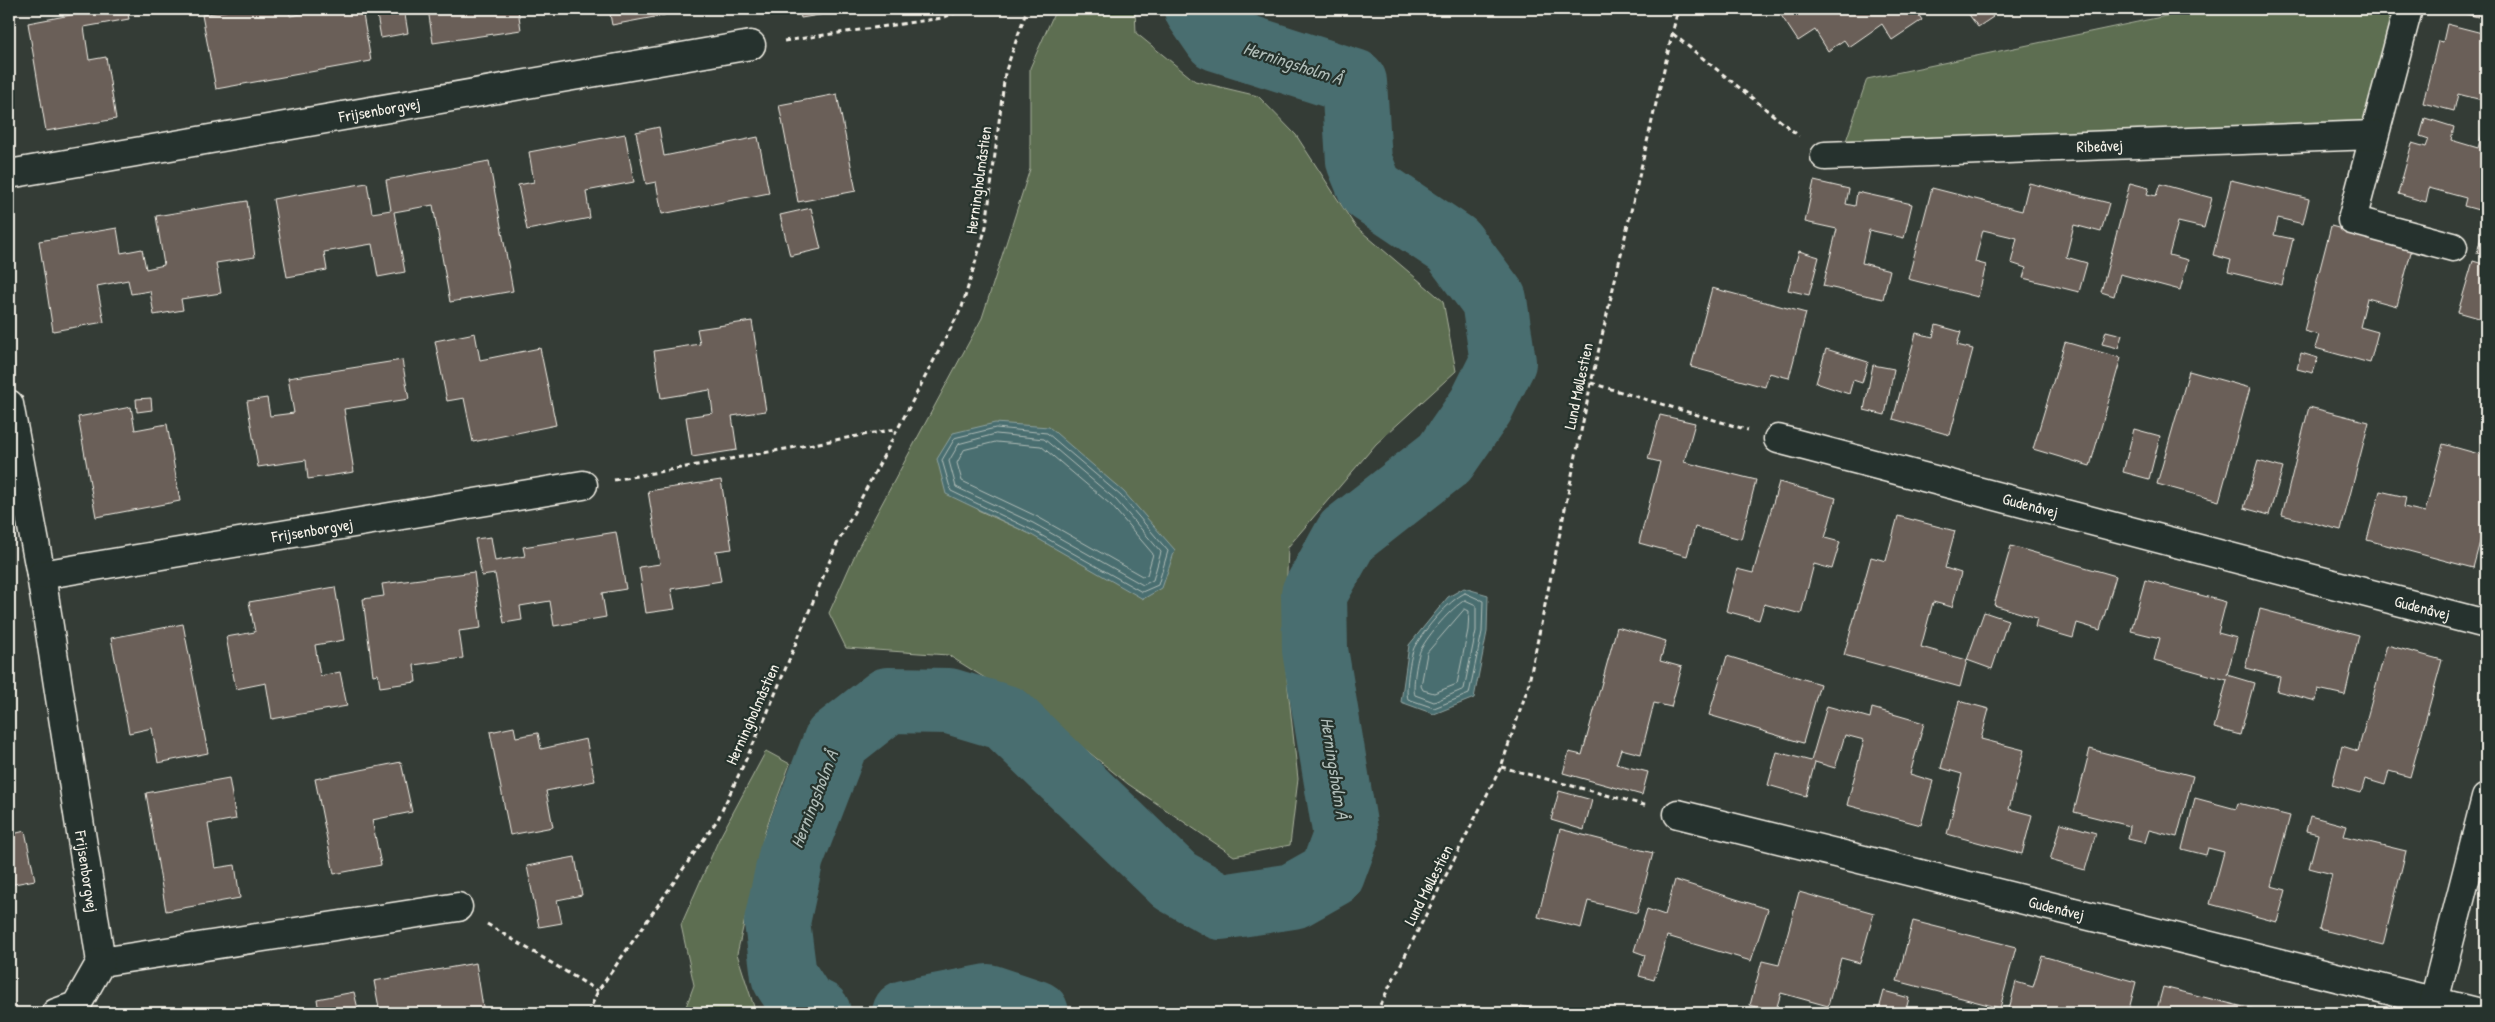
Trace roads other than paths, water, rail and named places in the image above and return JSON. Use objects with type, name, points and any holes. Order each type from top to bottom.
[{"type":"street","points":[[2408,9],[2352,220],[2453,247]]},
{"type":"street","name":"Frijsenborgvej","points":[[9,174],[751,45]]},
{"type":"street","name":"Ribeåvej","points":[[1825,156],[2374,135]]},
{"type":"street","name":"Frijsenborgvej","points":[[9,404],[41,574],[101,962]]},
{"type":"street","name":"Gudenåvej","points":[[1778,439],[2486,624]]},
{"type":"street","name":"Frijsenborgvej","points":[[41,574],[583,485]]},
{"type":"street","points":[[2433,1007],[2486,798]]},
{"type":"street","name":"Gudenåvej","points":[[1678,814],[2433,1007],[2481,1013]]},
{"type":"street","points":[[56,1013],[76,1006],[101,962],[458,907]]},
{"type":"water","points":[[995,423],[1049,427],[1124,492],[1175,550],[1162,588],[1143,599],[1028,533],[946,494],[937,459],[953,433]]},
{"type":"water","points":[[1464,588],[1488,595],[1487,632],[1474,698],[1434,714],[1401,702],[1409,645],[1448,597]]},
{"type":"waterway","name":"Herningsholm Å","points":[[818,1013],[804,1007],[784,976],[777,922],[791,857],[836,741],[888,700],[949,701],[1006,718],[1175,881],[1221,907],[1293,896],[1332,874],[1346,836],[1315,650],[1314,594],[1347,535],[1445,458],[1481,406],[1503,362],[1494,300],[1453,245],[1371,190],[1359,161],[1354,82],[1217,38],[1197,9]]},
{"type":"waterway","name":"Herningsholm Å","points":[[905,1013],[988,997],[1036,1013]]}]
